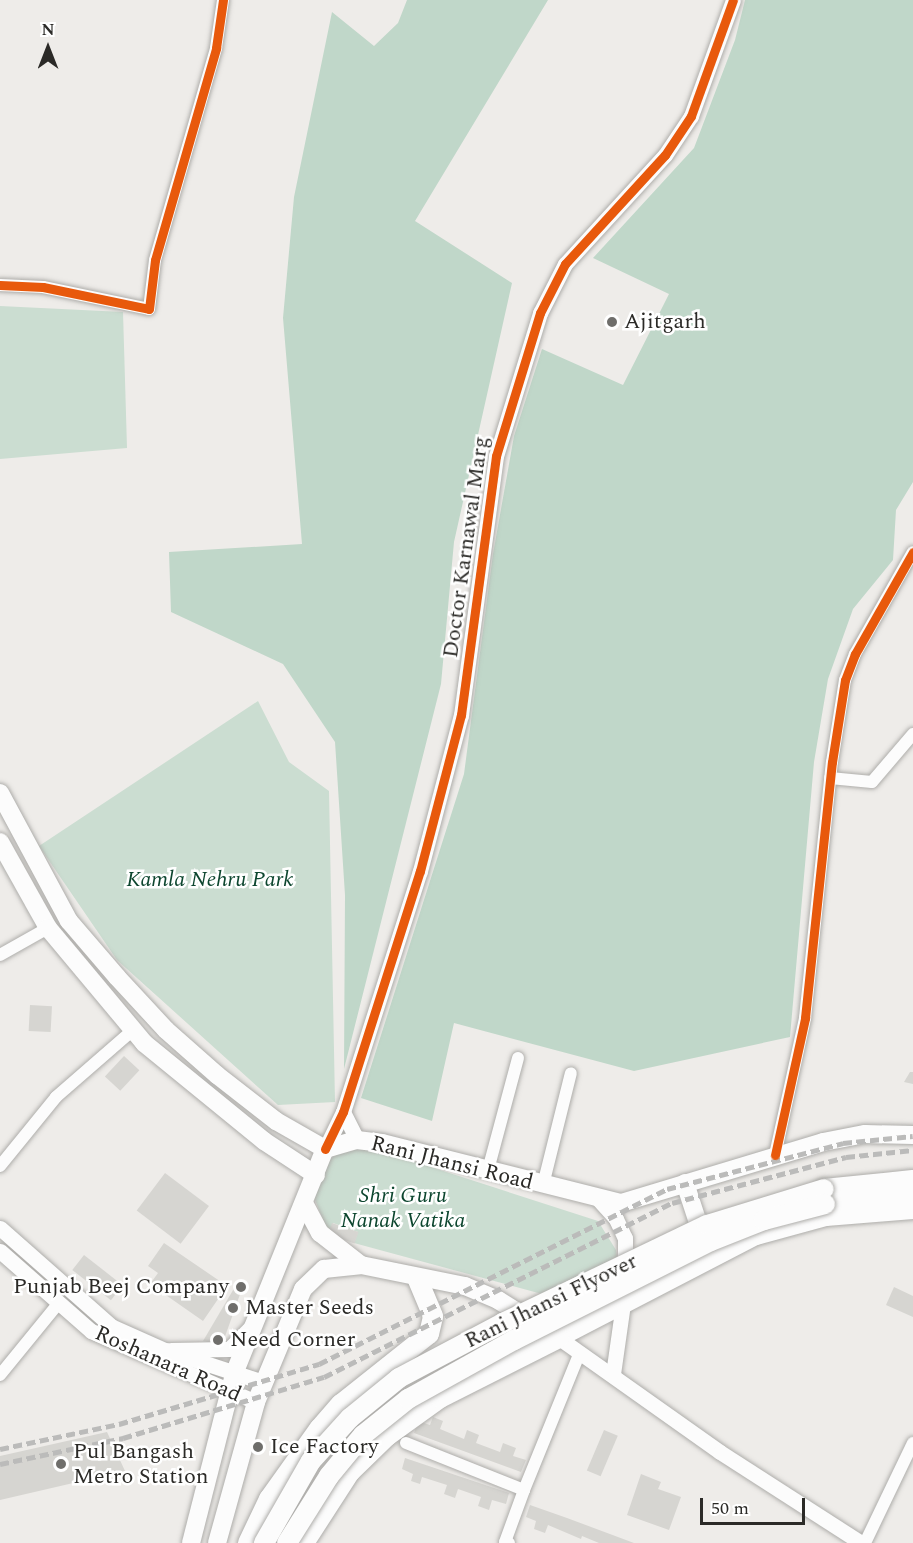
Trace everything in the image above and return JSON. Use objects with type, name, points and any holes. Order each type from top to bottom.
[{"type":"main road","points":[[0,794],[76,930],[165,1030],[217,1076],[276,1121],[326,1149],[305,1205],[251,1327],[234,1374],[191,1542]]},
{"type":"main road","points":[[0,842],[48,928],[133,1030],[196,1088],[264,1141],[316,1174]]},
{"type":"main road","points":[[59,943],[76,930]]},
{"type":"main road","name":"Rani Jhansi Road","points":[[326,1149],[357,1140],[408,1148],[599,1200],[628,1202],[775,1155],[865,1134],[913,1135]]},
{"type":"main road","name":"Rani Jhansi Flyover","points":[[264,1543],[310,1461],[350,1418],[399,1378],[503,1323],[707,1225],[824,1189],[913,1180]]},
{"type":"main road","points":[[685,1183],[711,1260]]},
{"type":"main road","name":"Rani Jhansi Flyover","points":[[287,1543],[329,1476],[363,1435],[408,1399],[513,1340],[711,1241],[764,1220],[825,1204],[913,1196]]},
{"type":"main road","points":[[305,1205],[320,1233],[361,1265]]},
{"type":"main road","points":[[304,1543],[328,1501],[365,1454],[440,1398],[756,1236],[826,1217],[913,1210]]},
{"type":"main road","points":[[218,1543],[263,1382],[303,1289],[313,1276],[336,1265],[361,1265],[465,1286],[498,1300],[559,1338]]},
{"type":"main road","points":[[248,1543],[269,1499],[301,1451],[341,1404],[431,1331],[432,1312],[417,1278]]},
{"type":"street","points":[[0,285],[43,287],[149,309],[155,260],[216,48],[223,0]]},
{"type":"street","name":"Doctor Karnawal Marg","points":[[326,1149],[343,1112],[420,871],[460,715],[496,456],[540,313],[565,264],[665,155],[691,116],[733,0]]},
{"type":"street","points":[[775,1155],[805,1018],[830,778],[849,668],[913,552]]},
{"type":"street","points":[[830,778],[872,782],[913,734]]},
{"type":"street","points":[[0,955],[48,928]]},
{"type":"street","points":[[0,1166],[56,1097],[133,1030]]},
{"type":"street","points":[[488,1170],[518,1058]]},
{"type":"street","points":[[543,1185],[571,1073]]},
{"type":"street","points":[[343,1112],[357,1140]]},
{"type":"street","points":[[599,1200],[616,1219],[625,1238],[623,1305],[613,1374]]},
{"type":"street","name":"Roshanara Road","points":[[0,1228],[99,1318],[125,1334],[165,1350],[263,1382]]},
{"type":"street","name":"Roshanara Road","points":[[0,1251],[58,1304],[103,1338],[256,1402]]},
{"type":"street","points":[[0,1375],[58,1304]]},
{"type":"street","points":[[165,1350],[229,1349],[251,1327]]},
{"type":"street","points":[[559,1338],[613,1374],[720,1452],[863,1543],[913,1443]]},
{"type":"street","points":[[509,1543],[505,1542],[580,1352]]},
{"type":"street","points":[[406,1443],[524,1491]]},
{"type":"green space","points":[[407,0],[548,0],[415,221],[512,283],[454,542],[441,684],[344,1069],[345,895],[335,742],[283,664],[171,612],[169,552],[302,544],[283,318],[294,197],[332,12],[374,46],[398,23]]},
{"type":"green space","points":[[745,0],[913,0],[913,482],[896,510],[893,560],[853,609],[828,679],[814,762],[790,1037],[634,1071],[454,1023],[432,1121],[361,1098],[464,774],[493,554],[514,436],[542,349],[623,385],[669,294],[593,258],[694,148],[735,40]]},
{"type":"green space","points":[[0,306],[123,312],[127,448],[0,459]]},
{"type":"green space","name":"Kamla Nehru Park","points":[[258,701],[289,762],[329,791],[335,1102],[278,1105],[117,960],[39,846]]},
{"type":"green space","name":"Shri Guru Nanak Vatika","points":[[346,1148],[375,1149],[598,1221],[616,1250],[618,1266],[564,1300],[354,1243],[358,1232],[333,1223],[329,1235],[314,1197],[329,1160]]},
{"type":"building","points":[[30,1005],[52,1006],[51,1032],[29,1031]]},
{"type":"building","points":[[124,1056],[139,1070],[120,1091],[105,1076]]},
{"type":"building","points":[[910,1072],[913,1072],[913,1084],[904,1082]]},
{"type":"building","points":[[165,1173],[209,1206],[181,1244],[137,1211]]},
{"type":"building","points":[[332,1223],[358,1232],[355,1243],[328,1234]]},
{"type":"building","points":[[164,1243],[227,1286],[203,1321],[150,1284],[158,1273],[148,1266]]},
{"type":"building","points":[[84,1255],[123,1285],[111,1300],[72,1270]]},
{"type":"building","points":[[239,1280],[244,1283],[222,1345],[203,1341]]},
{"type":"building","points":[[894,1287],[913,1296],[913,1317],[886,1305]]},
{"type":"building","points":[[433,1417],[443,1421],[440,1429],[464,1439],[467,1430],[479,1435],[476,1443],[500,1452],[503,1443],[516,1448],[513,1456],[526,1460],[521,1472],[414,1433],[418,1421],[430,1425]]},
{"type":"building","points":[[604,1430],[618,1436],[601,1476],[587,1471]]},
{"type":"building","name":"Pul Bangash Metro Station","points":[[107,1432],[125,1471],[0,1500],[0,1456]]},
{"type":"building","points":[[405,1458],[509,1493],[506,1504],[492,1500],[489,1510],[478,1506],[481,1497],[458,1489],[455,1498],[444,1494],[447,1485],[422,1477],[420,1484],[411,1481],[413,1474],[402,1469]]},
{"type":"building","points":[[641,1474],[661,1482],[658,1489],[681,1497],[669,1530],[627,1515]]},
{"type":"building","points":[[530,1505],[634,1543],[599,1543],[582,1536],[581,1539],[548,1525],[545,1533],[534,1529],[536,1521],[526,1517]]},
{"type":"railway","points":[[0,1449],[119,1424],[319,1364],[667,1189],[843,1143],[913,1136]]},
{"type":"railway","points":[[0,1464],[123,1438],[324,1377],[672,1203],[846,1157],[913,1150]]},
{"type":"cycle path","points":[[0,285],[43,287],[149,309],[155,260],[216,48],[223,0]]},
{"type":"cycle path","points":[[325,1149],[343,1112],[420,871],[461,715],[496,456],[540,313],[565,264],[665,155],[691,116],[733,0]]},
{"type":"cycle path","points":[[775,1155],[805,1018],[832,762],[845,680],[855,654],[913,552]]},
{"type":"place","name":"Ajitgarh","points":[[612,322]]},
{"type":"place","name":"Punjab Beej Company","points":[[241,1287]]},
{"type":"place","name":"Master Seeds","points":[[233,1308]]},
{"type":"place","name":"Need Corner","points":[[218,1340]]},
{"type":"place","name":"Ice Factory","points":[[258,1447]]},
{"type":"place","name":"Pul Bangash Metro Station","points":[[61,1464]]}]
